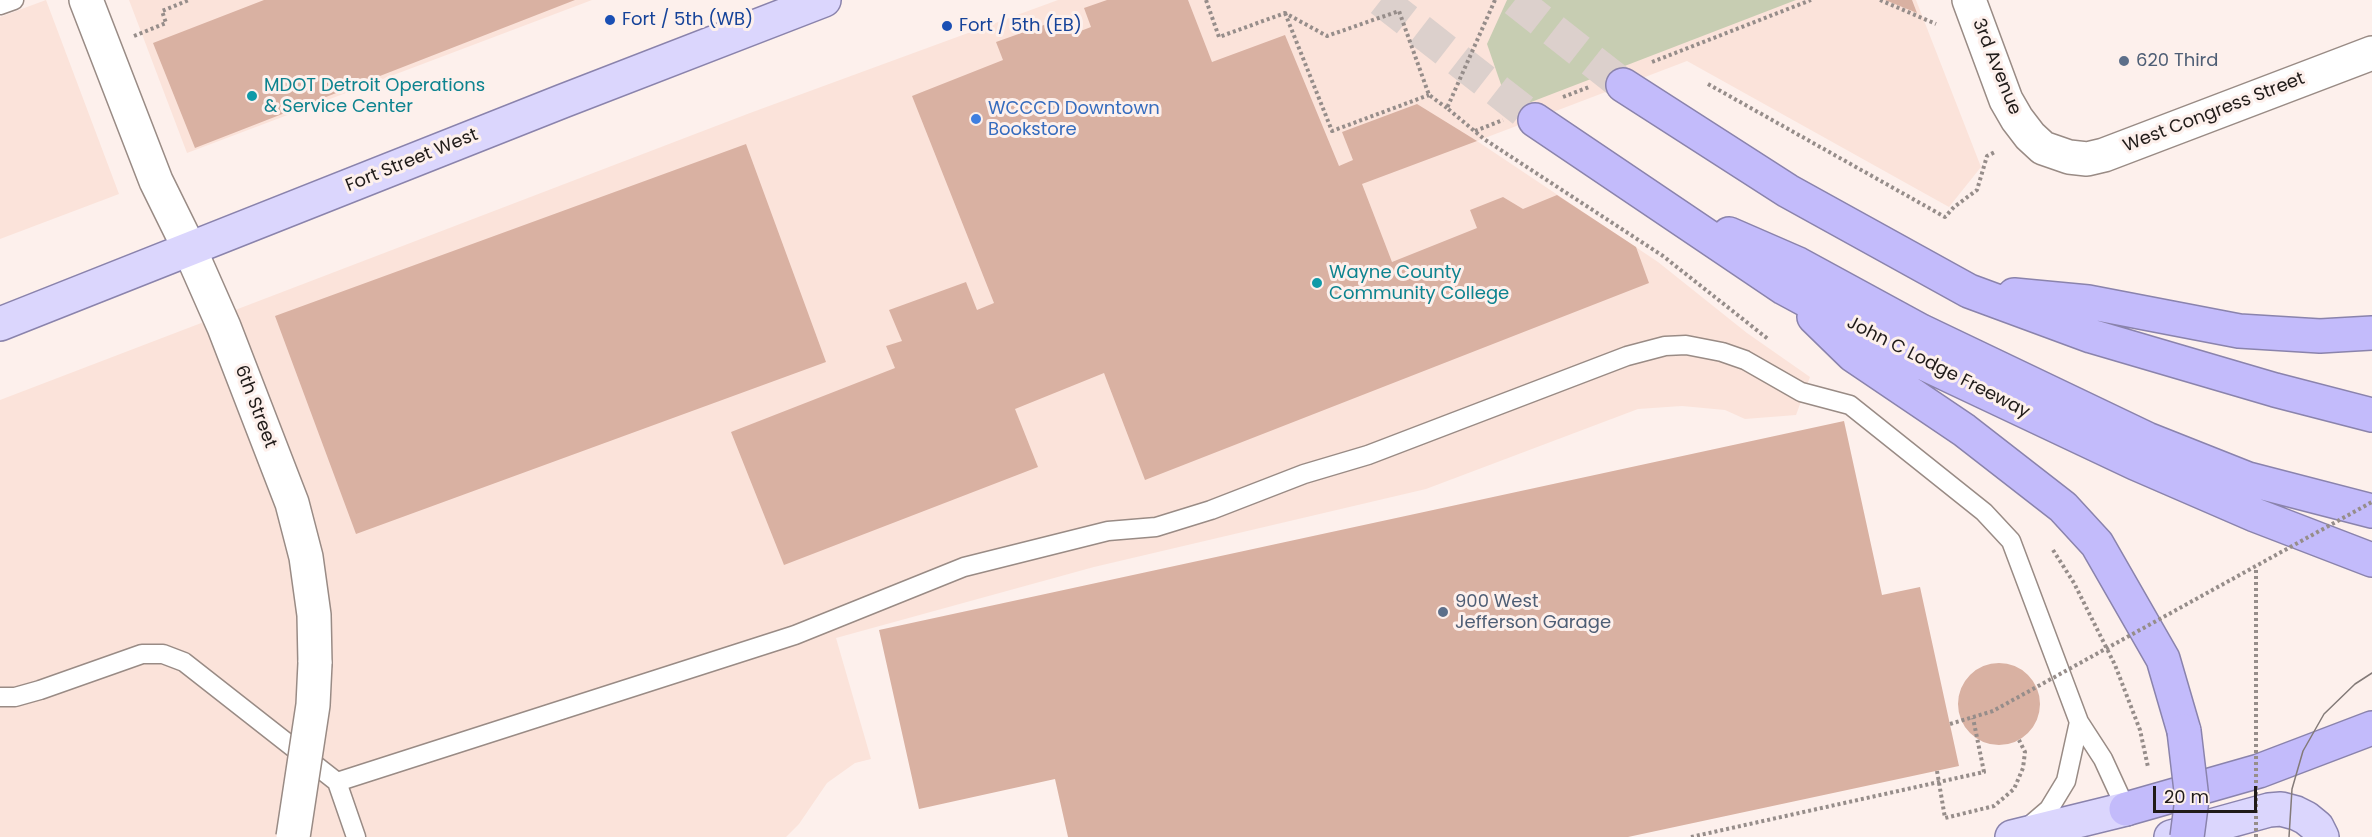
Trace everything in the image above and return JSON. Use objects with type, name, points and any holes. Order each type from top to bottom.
[{"type":"highway","points":[[1623,85],[1788,190],[1969,291],[2091,336],[2275,390],[2372,415]]},
{"type":"highway","name":"John C Lodge Freeway","points":[[1535,120],[1784,288],[1921,362],[2019,410],[2255,515],[2372,560]]},
{"type":"highway","points":[[1666,208],[1798,264],[1921,331],[2147,439],[2248,479],[2372,510]]},
{"type":"highway","points":[[1784,288],[1853,355],[1973,437],[2062,507],[2097,544],[2163,659],[2184,731],[2192,799],[2187,837]]},
{"type":"highway","points":[[1969,291],[2088,302],[2238,331],[2320,336],[2372,333]]},
{"type":"highway","points":[[2126,809],[2259,771],[2372,728]]},
{"type":"main road","name":"Fort Street West","points":[[0,324],[552,105],[765,10],[824,0]]},
{"type":"main road","points":[[2013,837],[2126,809]]},
{"type":"main road","points":[[2171,837],[2269,810],[2281,809],[2296,813],[2318,827],[2322,837]]},
{"type":"street","name":"6th Street","points":[[86,0],[156,181],[224,327],[292,503],[306,557],[314,615],[315,663],[313,705],[293,837]]},
{"type":"street","name":"3rd Avenue","points":[[1969,0],[2006,100],[2030,136],[2043,148],[2055,152]]},
{"type":"street","name":"West Congress Street","points":[[2055,152],[2069,157],[2087,159],[2104,155],[2372,53]]},
{"type":"lane","points":[[0,5],[14,0]]},
{"type":"lane","points":[[337,782],[795,635],[964,567],[1108,531],[1156,527],[1211,510],[1304,474],[1368,455],[1627,356],[1665,346],[1695,346],[1745,360],[1801,392],[1850,405],[1984,512],[2011,541],[2079,722],[2103,759],[2126,809]]},
{"type":"lane","points":[[0,697],[15,697],[40,690],[142,654],[163,654],[184,662],[337,782],[356,837]]},
{"type":"lane","points":[[2013,837],[2049,809],[2059,794],[2067,775],[2079,722]]},
{"type":"path","points":[[134,36],[166,23],[162,11],[189,0]]},
{"type":"path","points":[[1206,0],[1219,37],[1285,13],[1328,36],[1399,11],[1429,94],[1499,149]]},
{"type":"path","points":[[1447,108],[1494,0]]},
{"type":"path","points":[[1880,0],[1936,24]]},
{"type":"path","points":[[1285,13],[1332,131],[1429,94]]},
{"type":"path","points":[[1708,84],[1945,217],[1954,207],[1977,190],[1987,156],[1995,153]]},
{"type":"path","points":[[1950,724],[1993,711],[2372,502]]},
{"type":"path","points":[[2256,567],[2256,837]]},
{"type":"path","points":[[1691,837],[1984,772],[1973,718]]},
{"type":"path","points":[[1936,771],[1945,818],[1994,806],[2014,789],[2023,768],[2025,752],[2019,740]]},
{"type":"shaded area","points":[[46,0],[119,194],[0,239],[0,17]]},
{"type":"shaded area","name":"MDOT Detroit Operations & Service Center","points":[[129,0],[592,0],[187,153]]},
{"type":"shaded area","points":[[1058,0],[1916,0],[1981,167],[1949,207],[1687,61],[1477,141],[1658,262],[1747,333],[1810,377],[1796,415],[1745,419],[1725,410],[1682,406],[1638,409],[1426,489],[1094,567],[836,638],[871,759],[855,763],[827,783],[799,824],[786,837],[0,837],[0,400],[750,113]]},
{"type":"green space","points":[[1507,0],[1796,0],[1526,104],[1506,99],[1487,44]]},
{"type":"building","name":"MDOT Detroit Operations & Service Center","points":[[264,0],[575,0],[195,148],[153,43]]},
{"type":"building","name":"Wayne County Community College","points":[[1107,0],[1188,0],[1212,62],[1285,35],[1339,166],[1353,160],[1342,132],[1417,104],[1477,141],[1362,184],[1392,262],[1477,228],[1470,210],[1503,197],[1523,209],[1557,195],[1636,247],[1649,283],[1145,480],[1104,373],[1015,409],[1038,467],[784,565],[731,432],[895,368],[886,346],[902,341],[889,310],[966,282],[977,310],[994,303],[912,96],[1003,60],[996,42],[1072,15],[1078,32],[1091,27],[1084,8]]},
{"type":"building","points":[[1885,0],[1912,0],[1917,13]]},
{"type":"building","points":[[746,144],[826,362],[356,534],[275,316]]},
{"type":"building","name":"900 West Jefferson Garage","points":[[1844,421],[1882,595],[1920,587],[1959,766],[1628,837],[1068,837],[1055,779],[919,809],[879,630]]},
{"type":"building","points":[[1991,663],[2007,663],[2022,670],[2033,681],[2040,696],[2037,720],[2028,733],[2007,745],[1991,745],[1976,738],[1965,727],[1958,712],[1958,696],[1965,681],[1976,670]]},
{"type":"tunnel","points":[[1381,0],[1535,120]]},
{"type":"tunnel","points":[[1515,0],[1623,85]]},
{"type":"tram line","points":[[2289,837],[2292,789],[2303,751],[2324,714],[2355,684],[2372,673]]},
{"type":"place","name":"Fort / 5th (WB)","points":[[610,20]]},
{"type":"place","name":"Fort / 5th (EB)","points":[[947,26]]},
{"type":"place","name":"620 Third","points":[[2124,61]]},
{"type":"place","name":"MDOT Detroit Operations & Service Center","points":[[252,96]]},
{"type":"place","name":"WCCCD Downtown Bookstore","points":[[976,119]]},
{"type":"place","name":"Wayne County Community College","points":[[1317,283]]},
{"type":"place","name":"900 West Jefferson Garage","points":[[1443,612]]}]
